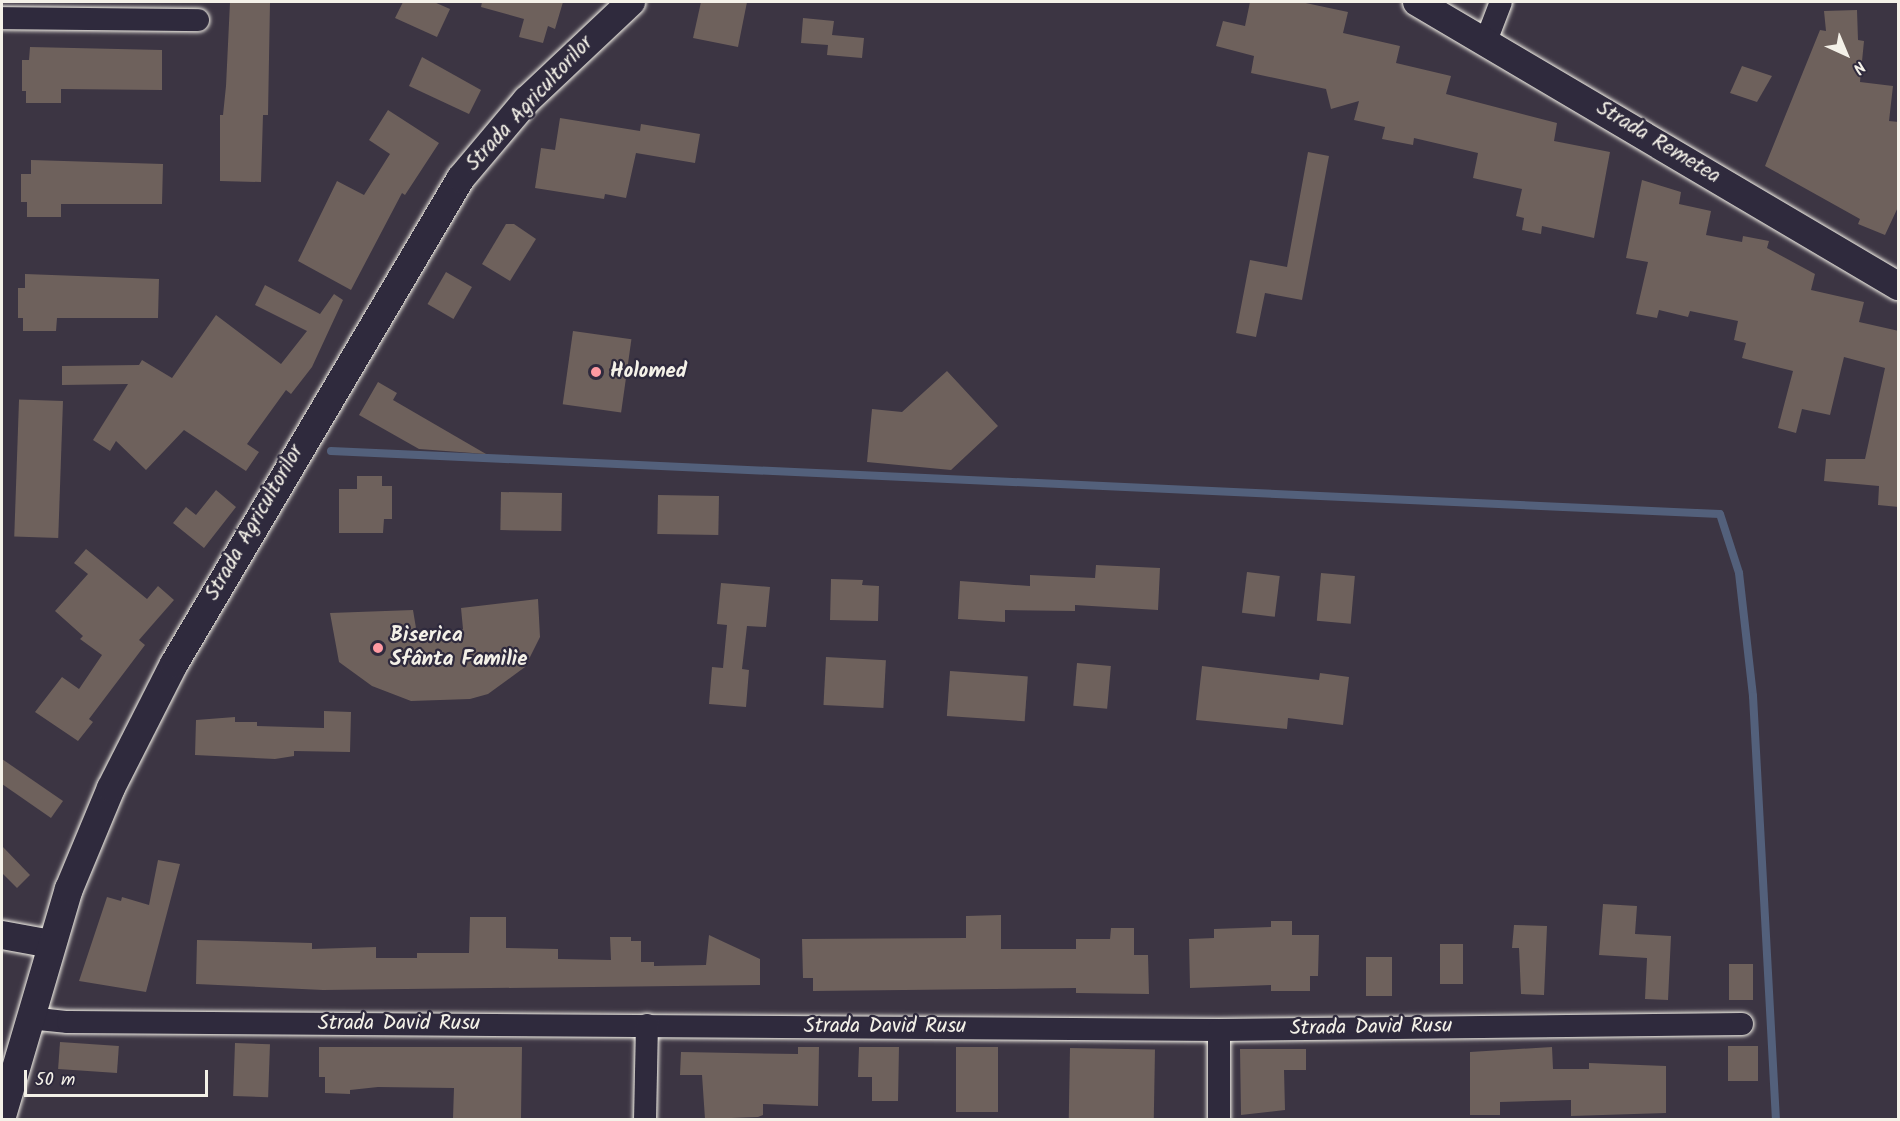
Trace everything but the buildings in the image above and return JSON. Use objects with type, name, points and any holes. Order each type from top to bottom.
[{"type":"street","name":"Strada Agricultorilor","points":[[2,1116],[51,944],[93,830],[169,674],[431,223],[489,140],[631,2]]},
{"type":"street","name":"Strada Remetea","points":[[1417,2],[1486,40],[1899,286]]},
{"type":"street","points":[[1486,40],[1501,2]]},
{"type":"street","points":[[2,18],[198,20]]},
{"type":"street","points":[[2,934],[51,944]]},
{"type":"street","name":"Strada David Rusu","points":[[29,1018],[68,1022],[1219,1030],[1742,1024]]},
{"type":"street","points":[[645,1119],[647,1025]]},
{"type":"street","points":[[1219,1030],[1220,1119]]},
{"type":"waterway","points":[[331,451],[1720,514],[1739,573],[1753,696],[1776,1120]]},
{"type":"place","name":"Holomed","points":[[596,372]]},
{"type":"place","name":"Biserica Sfânta Familie","points":[[378,648]]}]
